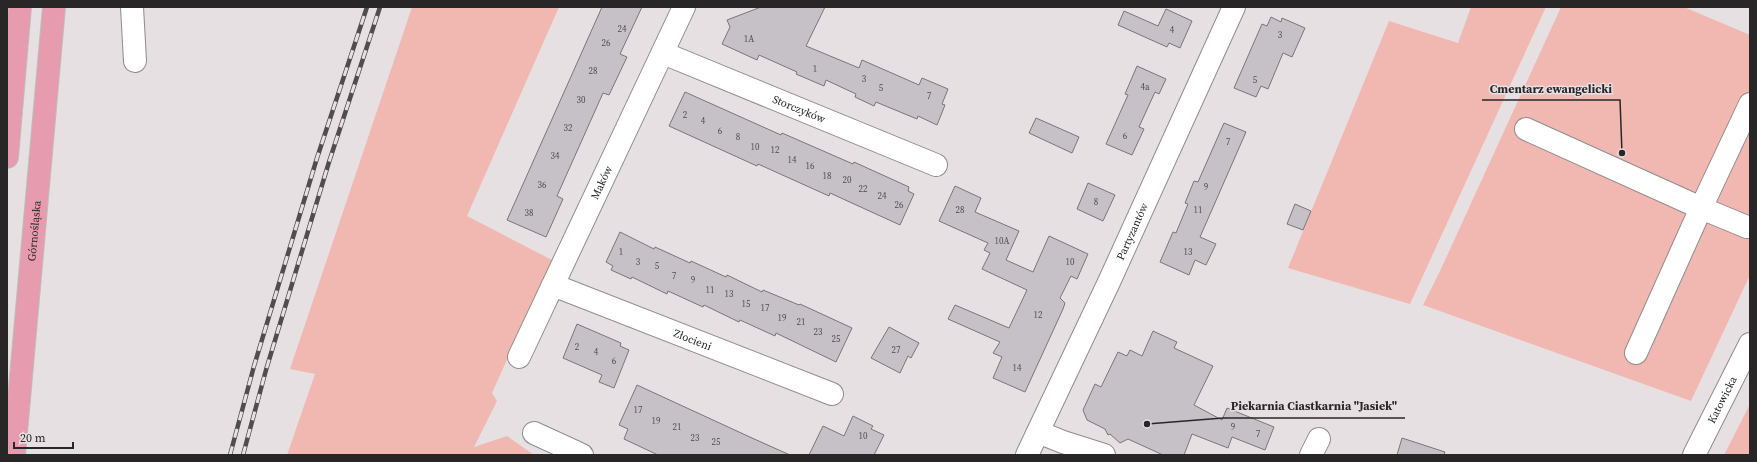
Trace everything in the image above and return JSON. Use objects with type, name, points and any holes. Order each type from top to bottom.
[{"type":"main road","points":[[7,157],[20,7]]},
{"type":"main road","name":"Górnośląska","points":[[14,455],[54,7]]},
{"type":"street","points":[[132,7],[135,61]]},
{"type":"street","name":"Maków","points":[[519,357],[684,7]]},
{"type":"street","name":"Partyzantów","points":[[1027,455],[1110,282],[1234,7]]},
{"type":"street","name":"Storczyków","points":[[663,53],[936,165]]},
{"type":"street","points":[[1636,354],[1701,208],[1750,104]]},
{"type":"street","points":[[1526,129],[1701,208],[1747,227]]},
{"type":"street","name":"Złocieni","points":[[553,285],[832,394]]},
{"type":"street","name":"Katowicka","points":[[1694,455],[1750,344]]},
{"type":"street","points":[[1038,432],[1063,442],[1104,455]]},
{"type":"street","points":[[534,433],[582,455]]},
{"type":"shaded area","points":[[412,7],[559,7],[467,216],[552,260],[492,393],[497,401],[474,447],[507,436],[534,455],[287,455],[315,374],[290,369]]},
{"type":"shaded area","points":[[1471,7],[1546,7],[1410,304],[1288,268],[1389,21],[1458,43]]},
{"type":"shaded area","points":[[1561,7],[1684,7],[1750,35],[1750,275],[1691,401],[1423,305]]},
{"type":"shaded area","points":[[1750,404],[1750,455],[1724,455]]},
{"type":"building","points":[[602,7],[642,7],[620,54],[627,57],[609,95],[603,93],[557,196],[563,199],[546,237],[507,220]]},
{"type":"building","points":[[761,7],[825,7],[806,46],[859,68],[862,60],[919,85],[922,78],[948,89],[942,104],[945,105],[937,125],[918,116],[917,119],[876,102],[874,106],[855,97],[856,94],[826,80],[824,86],[796,74],[797,72],[759,55],[757,60],[722,44],[730,27],[727,20]]},
{"type":"building","points":[[1166,9],[1192,21],[1180,48],[1169,43],[1167,47],[1118,25],[1124,11],[1158,26]]},
{"type":"building","points":[[1271,17],[1281,22],[1282,18],[1305,28],[1292,57],[1283,53],[1268,89],[1261,86],[1256,97],[1234,88],[1262,24],[1267,26]]},
{"type":"building","points":[[1137,66],[1166,79],[1159,94],[1155,92],[1139,127],[1144,129],[1132,155],[1106,144],[1128,95],[1125,94]]},
{"type":"building","points":[[685,92],[781,135],[782,133],[853,164],[854,162],[909,187],[908,191],[914,194],[900,225],[830,193],[829,196],[758,164],[757,166],[669,126]]},
{"type":"building","points":[[1036,118],[1079,137],[1072,153],[1029,133]]},
{"type":"building","points":[[1224,123],[1246,132],[1200,237],[1216,244],[1206,265],[1195,260],[1189,275],[1160,262],[1173,232],[1176,233],[1188,204],[1185,203],[1194,181],[1198,182]]},
{"type":"building","points":[[1088,183],[1115,195],[1103,221],[1077,209]]},
{"type":"building","points":[[955,186],[981,198],[975,212],[1019,231],[1006,260],[1033,272],[1049,236],[1088,254],[1077,279],[1071,276],[1060,298],[1065,303],[1063,309],[1025,392],[993,378],[1002,357],[993,353],[1000,342],[948,319],[955,305],[1009,328],[1027,290],[982,269],[990,253],[984,250],[988,243],[939,221]]},
{"type":"building","points":[[1295,204],[1311,211],[1303,230],[1287,224]]},
{"type":"building","points":[[620,232],[654,249],[655,247],[726,277],[727,275],[762,292],[763,290],[799,305],[800,304],[852,328],[836,362],[776,333],[775,336],[740,320],[739,322],[704,305],[703,307],[668,291],[667,294],[632,277],[631,279],[611,270],[613,266],[606,262]]},
{"type":"building","points":[[577,324],[621,343],[620,346],[629,350],[614,388],[599,382],[602,375],[563,358]]},
{"type":"building","points":[[889,327],[919,343],[911,358],[908,356],[900,373],[871,358]]},
{"type":"building","points":[[1153,331],[1177,342],[1174,348],[1213,366],[1194,405],[1222,420],[1227,408],[1274,427],[1265,450],[1232,437],[1228,448],[1192,434],[1184,455],[1163,455],[1128,439],[1120,443],[1110,434],[1108,435],[1105,429],[1087,420],[1083,410],[1095,384],[1101,387],[1118,352],[1127,356],[1130,350],[1142,356]]},
{"type":"building","points":[[637,385],[790,455],[658,455],[624,439],[628,429],[619,425]]},
{"type":"building","points":[[853,416],[873,426],[871,429],[884,435],[874,455],[809,455],[823,426],[844,436]]},
{"type":"building","points":[[1402,438],[1445,452],[1444,455],[1397,455]]},
{"type":"railway","points":[[230,455],[254,366],[317,158],[367,7]]},
{"type":"railway","points":[[243,455],[266,370],[329,162],[380,7]]},
{"type":"place","name":"Cmentarz ewangelicki","points":[[1622,153]]},
{"type":"place","name":"Piekarnia Ciastkarnia \"Jasiek\"","points":[[1147,424]]}]
